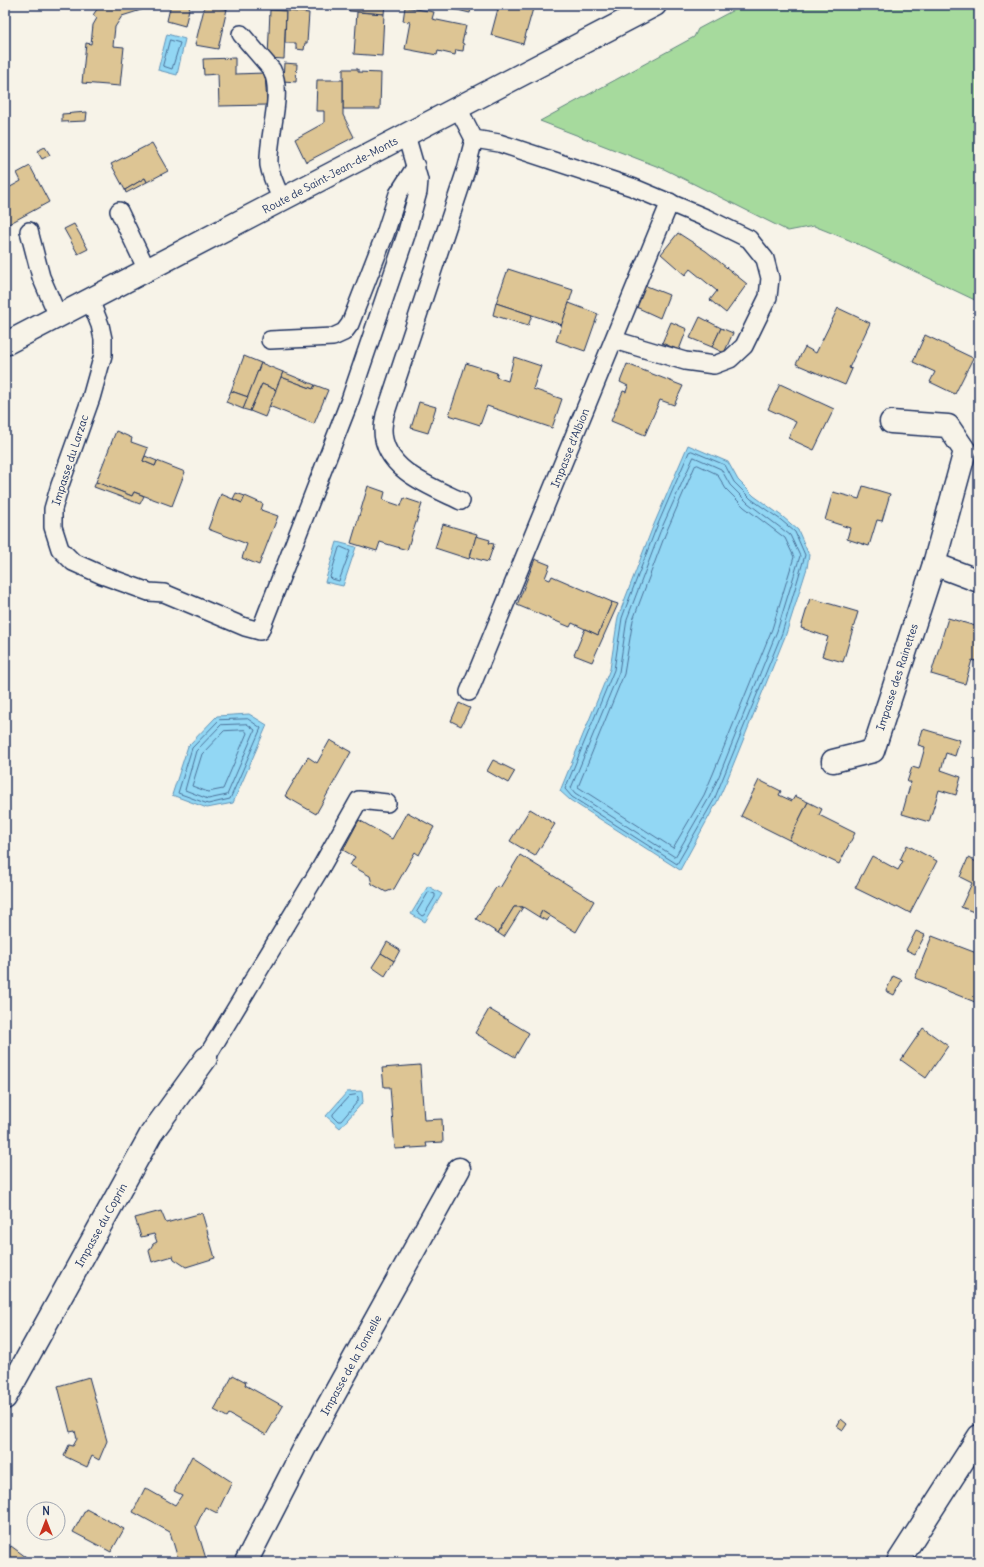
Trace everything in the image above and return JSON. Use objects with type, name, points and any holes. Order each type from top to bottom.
[{"type":"street","name":"Route de Saint-Jean-de-Monts","points":[[5,344],[655,5]]},
{"type":"street","name":"Impasse des Rainettes","points":[[833,761],[873,751],[934,564],[965,451],[948,426],[891,422]]},
{"type":"street","points":[[934,564],[979,581]]},
{"type":"street","name":"Impasse du Coprin","points":[[5,1398],[152,1134],[206,1058]]},
{"type":"street","name":"Impasse de la Tonnelle","points":[[246,1562],[304,1449],[459,1169]]},
{"type":"street","points":[[898,1562],[979,1436]]},
{"type":"lane","points":[[241,34],[272,70],[275,77],[274,112],[269,164],[271,174],[282,200]]},
{"type":"lane","points":[[458,108],[474,140],[466,170],[385,415],[383,430],[386,448],[395,461],[415,478],[461,501]]},
{"type":"lane","points":[[270,340],[333,337],[344,332],[350,324],[385,234],[398,194],[416,166],[406,135]]},
{"type":"lane","points":[[474,140],[499,143],[632,187],[670,202],[749,239],[765,259],[770,278],[768,297],[744,346],[730,359],[714,365],[685,361],[614,340]]},
{"type":"lane","name":"Impasse du Larzac","points":[[90,300],[100,325],[103,339],[102,355],[91,398],[53,509],[53,527],[60,548],[73,562],[102,575],[149,592],[164,592],[245,627],[260,630],[350,400],[403,242],[418,192],[416,166]]},
{"type":"lane","name":"Impasse d'Albion","points":[[469,692],[670,202]]},
{"type":"lane","points":[[119,211],[147,270]]},
{"type":"lane","points":[[29,231],[40,277],[58,316]]},
{"type":"lane","points":[[206,1058],[320,869],[359,800],[387,803]]},
{"type":"green space","points":[[743,5],[979,5],[979,302],[849,240],[814,226],[788,231],[664,169],[540,121],[694,37],[698,29]]},
{"type":"water","points":[[167,34],[185,39],[177,75],[158,70]]},
{"type":"water","points":[[688,445],[728,462],[738,480],[754,496],[798,530],[809,555],[807,568],[786,634],[727,780],[717,802],[680,870],[570,800],[560,791],[610,669],[618,617],[652,529]]},
{"type":"water","points":[[337,542],[356,547],[343,586],[325,582]]},
{"type":"water","points":[[249,714],[267,725],[233,803],[207,808],[172,795],[188,746],[217,716]]},
{"type":"water","points":[[428,886],[442,894],[425,922],[411,914]]},
{"type":"water","points":[[362,1091],[363,1102],[340,1128],[326,1116],[347,1092]]},
{"type":"building","points":[[100,5],[157,5],[122,16],[115,27],[113,46],[124,47],[120,86],[82,83],[86,43],[91,44],[93,25],[97,18],[93,15]]},
{"type":"building","points":[[157,5],[190,5],[185,26],[167,21],[170,8]]},
{"type":"building","points":[[205,5],[227,9],[218,49],[195,45]]},
{"type":"building","points":[[211,5],[228,5],[227,9]]},
{"type":"building","points":[[270,5],[287,5],[286,11],[270,10]]},
{"type":"building","points":[[293,5],[308,5],[308,11],[292,9]]},
{"type":"building","points":[[349,5],[385,5],[384,14],[349,11]]},
{"type":"building","points":[[454,5],[472,5],[470,13],[453,9]]},
{"type":"building","points":[[499,5],[509,5],[522,9],[523,5],[534,5],[523,44],[491,35]]},
{"type":"building","points":[[405,7],[434,12],[432,19],[466,26],[462,43],[464,44],[463,51],[456,50],[455,55],[438,51],[437,55],[405,49],[410,22],[403,21]]},
{"type":"building","points":[[270,10],[286,11],[284,59],[268,58]]},
{"type":"building","points":[[286,11],[309,13],[307,43],[305,43],[304,50],[296,49],[296,43],[285,43]]},
{"type":"building","points":[[357,12],[384,14],[382,56],[354,54]]},
{"type":"building","points":[[235,58],[235,74],[265,73],[267,105],[219,106],[218,74],[204,75],[203,59]]},
{"type":"building","points":[[284,63],[297,64],[296,82],[283,81]]},
{"type":"building","points":[[343,69],[358,69],[358,72],[381,73],[380,109],[343,109]]},
{"type":"building","points":[[317,80],[343,80],[343,115],[354,137],[306,162],[295,139],[324,123],[324,111],[316,111]]},
{"type":"building","points":[[87,112],[86,121],[62,122],[62,114]]},
{"type":"building","points":[[152,143],[168,171],[147,182],[145,178],[125,190],[111,164]]},
{"type":"building","points":[[45,147],[50,155],[42,159],[37,151]]},
{"type":"building","points":[[30,166],[49,202],[5,226],[5,190],[21,181],[17,173]]},
{"type":"building","points":[[145,178],[147,182],[126,193],[125,190]]},
{"type":"building","points":[[74,224],[88,249],[78,254],[64,229]]},
{"type":"building","points":[[678,233],[706,251],[747,284],[726,313],[710,300],[717,291],[690,269],[685,275],[661,254]]},
{"type":"building","points":[[508,269],[573,290],[562,325],[496,303]]},
{"type":"building","points":[[644,285],[669,295],[660,318],[636,307]]},
{"type":"building","points":[[496,303],[532,315],[528,326],[493,315]]},
{"type":"building","points":[[569,303],[598,314],[585,351],[556,341]]},
{"type":"building","points":[[838,308],[870,323],[849,368],[852,369],[845,385],[796,364],[805,347],[816,353]]},
{"type":"building","points":[[700,317],[721,328],[712,347],[690,338]]},
{"type":"building","points":[[671,322],[687,329],[679,350],[662,343]]},
{"type":"building","points":[[721,328],[733,333],[724,353],[712,347]]},
{"type":"building","points":[[925,335],[973,358],[955,394],[930,382],[935,372],[913,362]]},
{"type":"building","points":[[244,356],[261,363],[248,397],[231,391]]},
{"type":"building","points":[[514,357],[541,366],[533,389],[562,399],[552,428],[487,406],[480,425],[449,415],[466,363],[497,373],[496,377],[508,381]]},
{"type":"building","points":[[261,363],[283,372],[276,390],[262,384],[250,411],[243,409]]},
{"type":"building","points":[[627,364],[683,386],[674,405],[660,400],[645,435],[611,421],[623,391],[626,392],[628,386],[620,382]]},
{"type":"building","points":[[283,372],[315,385],[313,389],[281,377]]},
{"type":"building","points":[[281,377],[313,389],[315,385],[328,390],[314,424],[269,406]]},
{"type":"building","points":[[262,384],[276,390],[265,417],[250,411]]},
{"type":"building","points":[[780,384],[834,409],[814,450],[788,438],[796,422],[768,409]]},
{"type":"building","points":[[231,391],[248,397],[243,409],[226,402]]},
{"type":"building","points":[[419,402],[436,407],[428,433],[411,428]]},
{"type":"building","points":[[116,431],[132,438],[131,442],[148,448],[143,461],[155,466],[157,461],[185,472],[172,506],[134,492],[132,496],[96,482]]},
{"type":"building","points":[[145,456],[157,461],[155,466],[143,461]]},
{"type":"building","points":[[96,482],[132,496],[134,492],[144,496],[140,504],[94,487]]},
{"type":"building","points":[[368,486],[385,492],[383,500],[401,506],[404,498],[422,504],[407,550],[380,542],[377,551],[351,543]]},
{"type":"building","points":[[863,486],[890,494],[882,521],[877,520],[869,546],[847,539],[850,528],[825,520],[833,492],[859,499]]},
{"type":"building","points":[[236,493],[245,496],[242,503],[233,499]]},
{"type":"building","points":[[221,494],[242,503],[245,496],[263,504],[261,510],[278,516],[259,565],[242,558],[247,544],[208,529]]},
{"type":"building","points":[[443,524],[477,534],[469,559],[435,548]]},
{"type":"building","points":[[476,536],[490,540],[489,543],[494,544],[488,562],[470,557]]},
{"type":"building","points":[[535,559],[550,565],[545,578],[550,580],[552,576],[612,602],[598,635],[572,623],[570,627],[517,605]]},
{"type":"building","points":[[810,598],[858,612],[843,662],[822,656],[828,637],[801,628]]},
{"type":"building","points":[[612,602],[618,604],[592,662],[574,655],[585,629],[598,635]]},
{"type":"building","points":[[948,618],[979,627],[979,662],[972,660],[965,684],[931,674]]},
{"type":"building","points":[[459,703],[470,708],[461,726],[451,721]]},
{"type":"building","points":[[923,729],[960,740],[955,756],[946,753],[941,770],[961,777],[956,795],[939,790],[929,822],[902,814],[911,782],[907,782],[912,767],[919,769],[925,747],[918,745]]},
{"type":"building","points":[[330,740],[351,752],[316,814],[285,796],[308,757],[317,763]]},
{"type":"building","points":[[493,760],[515,771],[508,783],[487,771]]},
{"type":"building","points":[[759,780],[781,791],[779,795],[792,801],[795,796],[808,802],[789,840],[741,816]]},
{"type":"building","points":[[808,802],[822,809],[819,815],[855,833],[839,864],[789,840]]},
{"type":"building","points":[[530,809],[555,824],[535,856],[510,841]]},
{"type":"building","points":[[407,812],[434,827],[419,855],[415,852],[394,889],[386,892],[372,884],[370,876],[350,865],[355,857],[343,850],[359,820],[392,839]]},
{"type":"building","points":[[907,845],[937,861],[910,913],[897,906],[896,908],[855,888],[872,856],[898,870],[903,861],[900,860]]},
{"type":"building","points":[[520,855],[594,901],[576,932],[542,911],[539,917],[523,907],[514,907],[498,933],[476,919],[497,886],[500,888]]},
{"type":"building","points":[[968,858],[979,863],[979,914],[961,907],[972,883],[960,877]]},
{"type":"building","points":[[514,907],[523,907],[504,937],[498,933]]},
{"type":"building","points":[[542,911],[550,916],[547,921],[539,917]]},
{"type":"building","points":[[916,931],[925,935],[915,954],[906,950]]},
{"type":"building","points":[[932,936],[979,954],[979,993],[975,1002],[915,978]]},
{"type":"building","points":[[387,942],[400,950],[394,961],[381,953]]},
{"type":"building","points":[[381,953],[394,961],[385,976],[372,967]]},
{"type":"building","points":[[893,976],[902,980],[894,995],[886,991]]},
{"type":"building","points":[[489,1009],[529,1033],[515,1057],[475,1033]]},
{"type":"building","points":[[923,1028],[948,1046],[926,1078],[901,1060]]},
{"type":"building","points":[[420,1065],[424,1120],[442,1119],[443,1142],[426,1143],[427,1147],[395,1149],[390,1087],[384,1087],[382,1068]]},
{"type":"building","points":[[161,1211],[166,1223],[202,1213],[215,1258],[186,1267],[174,1259],[173,1256],[152,1262],[149,1251],[153,1244],[157,1242],[154,1234],[141,1237],[135,1218]]},
{"type":"building","points":[[233,1375],[246,1382],[245,1385],[283,1406],[266,1435],[229,1414],[227,1417],[214,1410]]},
{"type":"building","points":[[89,1377],[107,1441],[99,1460],[92,1456],[87,1467],[64,1456],[69,1445],[73,1446],[77,1439],[75,1431],[70,1432],[58,1386]]},
{"type":"building","points":[[841,1419],[847,1424],[843,1430],[837,1426]]},
{"type":"building","points":[[192,1456],[232,1482],[217,1513],[205,1507],[196,1526],[207,1562],[179,1562],[170,1532],[133,1512],[145,1488],[175,1505],[182,1495],[174,1491]]},
{"type":"building","points":[[86,1509],[124,1529],[111,1552],[73,1532]]},
{"type":"building","points":[[11,1546],[26,1557],[22,1562],[5,1562],[5,1555]]}]
